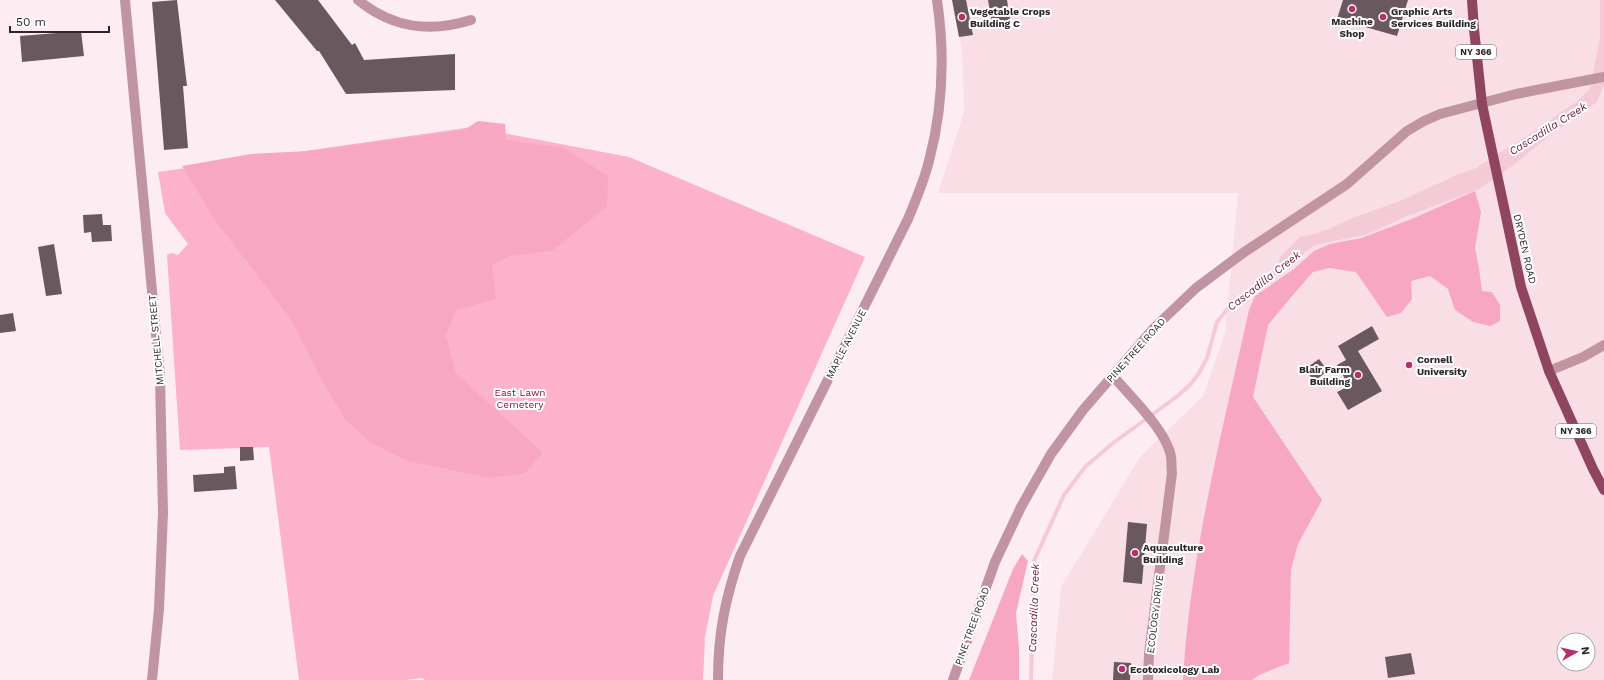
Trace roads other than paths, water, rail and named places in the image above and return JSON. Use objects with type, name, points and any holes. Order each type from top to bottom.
[{"type":"main road","name":"DRYDEN ROAD","points":[[1472,0],[1482,104],[1489,131],[1521,287],[1549,371],[1604,490]]},
{"type":"street","name":"MITCHELL STREET","points":[[124,0],[160,377],[163,513],[158,609],[152,680]]},
{"type":"street","points":[[358,0],[372,11],[388,20],[406,25],[424,27],[442,26],[470,20]]},
{"type":"street","name":"MAPLE AVENUE","points":[[718,680],[718,648],[722,618],[729,586],[740,556],[908,219],[929,162],[937,125],[941,87],[942,52],[937,0]]},
{"type":"street","name":"PINE TREE ROAD","points":[[953,680],[995,562],[1021,507],[1050,454],[1083,410],[1154,328],[1196,288],[1243,253],[1347,184],[1407,131],[1424,121],[1440,114],[1516,94],[1604,77]]},
{"type":"street","points":[[1549,371],[1583,357],[1604,345]]},
{"type":"street","name":"ECOLOGY DRIVE","points":[[1113,376],[1157,428],[1166,443],[1171,456],[1172,473],[1149,654],[1148,680]]},
{"type":"water","points":[[1600,0],[1604,0],[1604,85],[1597,102],[1550,135],[1515,164],[1479,189],[1407,216],[1368,234],[1315,245],[1304,253],[1299,261],[1280,273],[1277,269],[1280,257],[1301,236],[1308,236],[1329,229],[1350,219],[1400,201],[1459,174],[1476,168],[1546,124],[1559,113],[1575,103],[1590,89],[1600,38]]},
{"type":"waterway","name":"Cascadilla Creek","points":[[1031,680],[1034,561],[1064,495],[1085,467],[1113,443],[1175,398],[1190,385],[1199,373],[1207,358],[1217,322],[1229,307],[1282,268]]},
{"type":"place","name":"Machine Shop","points":[[1352,9]]},
{"type":"place","name":"Vegetable Crops Building C","points":[[962,17]]},
{"type":"place","name":"Graphic Arts Services Building","points":[[1383,17]]},
{"type":"place","name":"Cornell University","points":[[1409,365]]},
{"type":"place","name":"Blair Farm Building","points":[[1358,375]]},
{"type":"place","name":"Aquaculture Building","points":[[1135,553]]},
{"type":"place","name":"Ecotoxicology Lab","points":[[1122,669]]},
{"type":"park label","name":"East Lawn Cemetery","points":[[520,398]]}]
